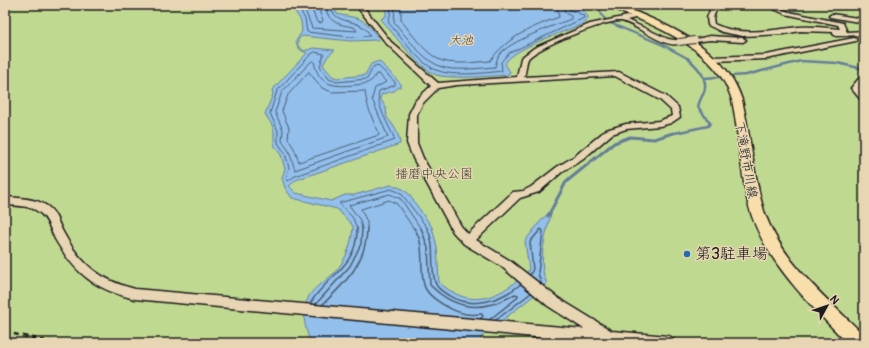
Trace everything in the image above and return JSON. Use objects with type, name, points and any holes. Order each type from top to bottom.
[{"type":"main road","name":"下滝野市川線","points":[[614,5],[692,44],[712,59],[725,74],[736,98],[754,204],[761,223],[778,254],[803,285],[859,343]]},
{"type":"street","points":[[359,5],[389,43],[436,86]]},
{"type":"street","points":[[715,5],[710,18],[711,24],[728,32],[755,34],[784,32],[800,28],[861,33]]},
{"type":"street","points":[[768,5],[787,13],[841,24],[864,25]]},
{"type":"street","points":[[784,5],[817,14],[864,21]]},
{"type":"street","points":[[520,80],[525,58],[531,51],[592,25],[637,16]]},
{"type":"street","points":[[621,19],[667,41],[679,42],[710,38],[766,40],[817,33],[841,35],[861,33]]},
{"type":"street","points":[[841,24],[844,31]]},
{"type":"street","points":[[712,59],[766,57],[790,54],[836,43],[864,39]]},
{"type":"street","points":[[468,241],[517,195],[524,195],[534,190],[560,169],[580,158],[592,145],[608,132],[627,126],[658,124],[670,121],[676,116],[675,109],[663,98],[616,74],[457,83],[436,86],[419,102],[413,114],[412,143],[418,158],[457,229],[468,241],[505,263],[552,302],[609,337]]},
{"type":"street","points":[[864,78],[855,88],[864,98]]},
{"type":"street","points":[[5,201],[35,205],[45,210],[72,255],[87,273],[113,289],[136,294],[668,343]]},
{"type":"path","points":[[5,332],[56,343]]},
{"type":"green space","name":"播磨中央公園","points":[[5,5],[864,5],[864,19],[861,20],[864,21],[864,343],[5,343]]},
{"type":"water","points":[[291,5],[337,5],[334,7],[337,14],[360,19],[373,30],[379,40],[350,41],[302,36],[298,40],[298,46],[304,51],[313,48],[335,50],[328,56],[323,65],[332,76],[337,78],[365,75],[371,64],[379,61],[402,85],[394,91],[382,94],[380,98],[386,108],[387,118],[396,130],[400,144],[296,180],[289,186],[296,193],[331,201],[345,195],[354,195],[391,185],[403,189],[408,193],[432,227],[437,247],[439,282],[451,291],[463,297],[474,299],[497,294],[529,270],[525,241],[552,209],[542,256],[542,266],[547,283],[532,297],[481,337],[480,343],[311,343],[306,331],[304,318],[305,305],[311,293],[340,266],[350,244],[353,226],[337,209],[292,198],[285,188],[282,178],[285,169],[281,155],[274,145],[274,132],[272,125],[265,114],[273,94],[272,90],[307,53],[298,48],[297,46],[296,41],[302,31],[301,21]]},
{"type":"water","name":"大池","points":[[386,5],[570,5],[584,11],[588,17],[583,24],[517,52],[509,58],[505,64],[510,72],[508,75],[449,77],[434,74],[428,70],[421,65],[398,41],[381,19],[386,16]]},
{"type":"waterway","points":[[597,5],[603,17],[610,23],[663,45],[689,59]]},
{"type":"waterway","points":[[670,134],[708,126],[710,123],[698,107],[704,92],[705,82],[701,73],[687,58]]},
{"type":"waterway","points":[[704,78],[746,75],[801,61],[837,63],[864,69]]},
{"type":"waterway","points":[[548,216],[566,182],[614,143],[630,137],[654,139],[673,133]]},
{"type":"place","name":"第3駐車場","points":[[687,254]]}]
